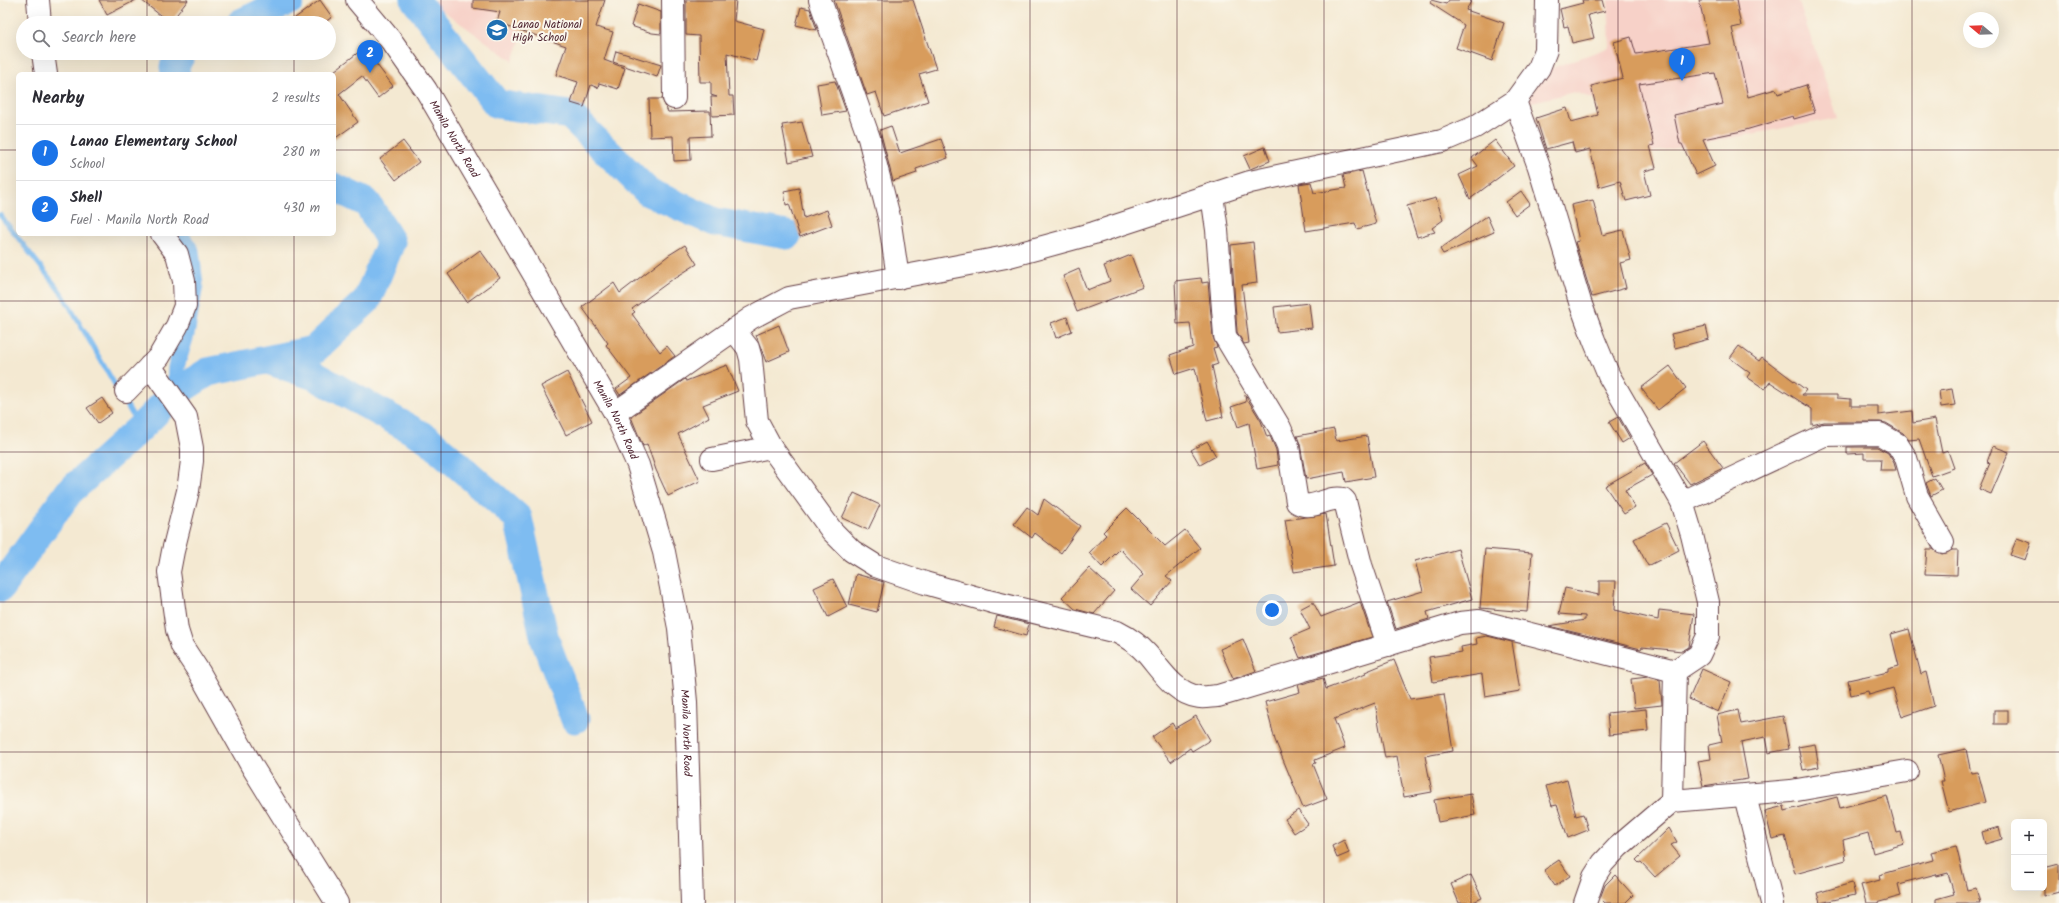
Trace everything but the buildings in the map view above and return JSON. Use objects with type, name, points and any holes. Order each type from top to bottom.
[{"type":"main road","points":[[38,0],[39,16]]},
{"type":"main road","name":"Manila North Road","points":[[357,0],[393,42],[426,90],[615,413],[638,465],[664,552],[679,628],[686,702],[692,903]]},
{"type":"main road","points":[[673,0],[674,98]]},
{"type":"main road","points":[[820,0],[869,138],[889,216],[898,278]]},
{"type":"main road","points":[[615,413],[734,330],[772,306],[789,298],[1006,257],[1094,233],[1250,182],[1442,141],[1475,127],[1515,101],[1540,68],[1546,50],[1547,0]]},
{"type":"main road","points":[[44,60],[46,72]]},
{"type":"main road","points":[[734,330],[748,348],[751,359],[757,421],[771,446],[832,532],[852,551],[876,566],[992,602],[1118,632],[1130,638],[1147,653],[1164,676],[1180,690],[1199,697],[1218,696],[1460,623],[1479,621],[1675,670],[1699,655],[1708,636],[1708,602],[1682,502],[1609,376],[1580,302],[1539,167],[1515,101]]},
{"type":"main road","points":[[1212,195],[1217,230],[1225,336],[1280,428],[1288,446],[1297,502],[1306,505],[1337,498],[1345,501],[1361,565],[1388,645]]},
{"type":"main road","points":[[126,391],[159,357],[177,326],[185,306],[184,282],[177,254],[164,236]]},
{"type":"main road","points":[[150,366],[186,417],[192,448],[188,491],[169,572],[182,646],[200,672],[253,768],[337,903]]},
{"type":"main road","points":[[1682,502],[1824,435],[1880,434],[1897,444],[1906,458],[1917,496],[1943,542]]},
{"type":"main road","points":[[712,459],[771,446]]},
{"type":"main road","points":[[1672,801],[1675,670]]},
{"type":"main road","points":[[1585,903],[1594,877],[1603,863],[1618,847],[1672,801],[1791,791],[1907,771]]},
{"type":"main road","points":[[1745,796],[1772,903]]},
{"type":"shaded area","name":"Lanao National High School","points":[[428,0],[534,0],[513,61]]},
{"type":"shaded area","points":[[1608,0],[1798,0],[1838,118],[1626,157],[1614,106],[1574,92],[1528,103],[1544,71],[1610,47]]},
{"type":"waterway","points":[[256,16],[290,0]]},
{"type":"waterway","points":[[415,0],[497,104],[570,115],[648,192],[715,222],[787,235]]},
{"type":"waterway","points":[[175,72],[174,67],[178,60]]},
{"type":"waterway","points":[[0,588],[69,492],[140,428],[175,393],[208,372],[314,350],[367,300],[391,242],[367,203],[336,188]]},
{"type":"waterway","points":[[0,215],[16,235]]},
{"type":"waterway","points":[[17,236],[63,295],[140,428]]},
{"type":"waterway","points":[[175,393],[176,367],[186,335],[195,285],[191,251],[181,236]]},
{"type":"waterway","points":[[268,360],[315,376],[428,439],[518,518],[545,640],[575,719]]},
{"type":"place","name":"Lanao National High School","points":[[497,30]]},
{"type":"place","name":"Shell","points":[[370,73]]},
{"type":"place","name":"Lanao Elementary School","points":[[1682,81]]}]
